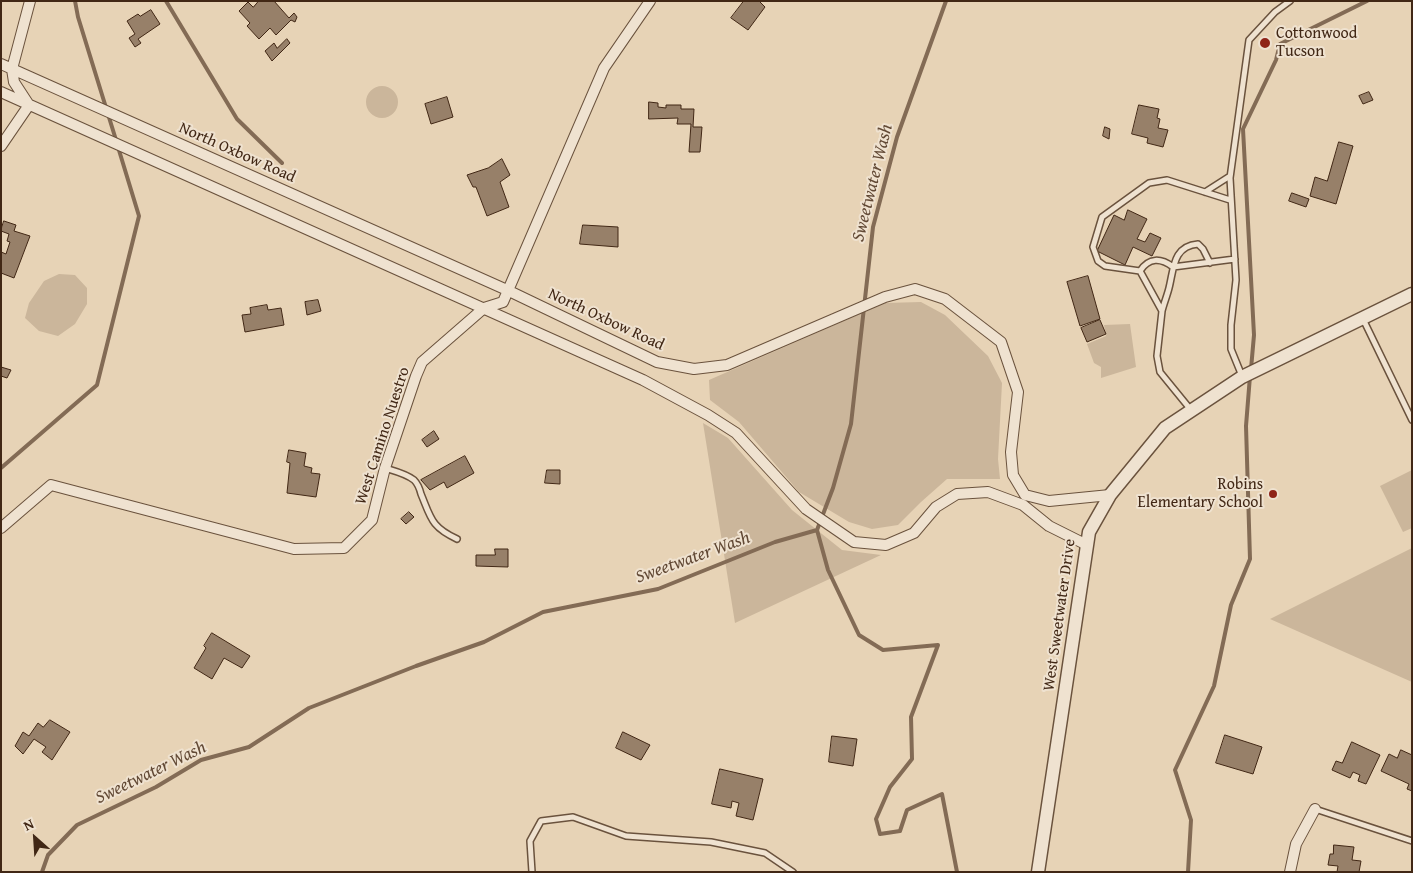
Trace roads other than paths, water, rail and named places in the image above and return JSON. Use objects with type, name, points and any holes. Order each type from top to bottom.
[{"type":"street","points":[[29,105],[14,82],[12,69],[30,1]]},
{"type":"street","name":"West Camino Nuestro","points":[[1,528],[51,486],[294,549],[344,548],[372,520],[385,468],[422,362],[484,308],[503,302],[604,68],[650,1]]},
{"type":"street","name":"North Oxbow Road","points":[[1,64],[507,290],[657,362],[694,369],[727,365],[885,297],[915,289],[945,299],[1001,342],[1018,392],[1011,452],[1012,475],[1025,495],[1048,501],[1110,495]]},
{"type":"street","points":[[1,92],[643,380],[708,415],[736,433],[806,509],[854,542],[886,545],[914,533],[936,507],[958,494],[988,492],[1023,505],[1049,526],[1087,545]]},
{"type":"street","points":[[1,146],[29,105]]},
{"type":"street","name":"West Sweetwater Drive","points":[[1038,872],[1089,532],[1110,495],[1165,428],[1191,410],[1242,377],[1412,294]]},
{"type":"street","points":[[1290,872],[1296,844],[1315,809]]},
{"type":"lane","points":[[1242,377],[1231,349],[1230,325],[1236,280],[1230,176],[1249,40],[1275,12],[1290,1]]},
{"type":"lane","points":[[1205,192],[1230,176]]},
{"type":"lane","points":[[1140,271],[1105,266],[1098,261],[1093,247],[1102,216],[1150,183],[1168,180],[1230,200]]},
{"type":"lane","points":[[1191,410],[1160,372],[1157,356],[1162,311],[1173,267],[1179,253],[1189,245],[1198,244],[1203,249],[1210,263]]},
{"type":"lane","points":[[1140,271],[1140,268],[1151,260],[1163,260],[1173,267],[1235,259]]},
{"type":"lane","points":[[1140,271],[1162,311]]},
{"type":"lane","points":[[1362,318],[1412,420]]},
{"type":"lane","points":[[385,468],[407,476],[416,482],[428,515],[433,523],[446,534],[457,539]]},
{"type":"lane","points":[[1315,809],[1412,841]]},
{"type":"lane","points":[[532,872],[530,841],[541,821],[573,817],[626,836],[711,842],[765,853],[793,872]]},
{"type":"waterway","points":[[75,1],[78,17],[116,140]]},
{"type":"waterway","points":[[166,1],[237,119],[282,163]]},
{"type":"waterway","name":"Sweetwater Wash","points":[[42,872],[48,855],[77,825],[156,787],[201,760],[249,747],[309,708],[416,666],[484,642],[543,612],[658,589],[775,542],[817,530],[833,488],[851,424],[873,227],[897,137],[946,1]]},
{"type":"waterway","points":[[1251,369],[1254,335],[1243,129],[1276,60],[1280,44],[1367,1]]},
{"type":"waterway","points":[[1,468],[97,385],[139,216],[118,147]]},
{"type":"waterway","points":[[1188,872],[1191,820],[1175,770],[1214,686],[1231,605],[1250,559],[1246,426],[1250,376]]},
{"type":"waterway","points":[[817,530],[828,570],[859,635],[883,650],[938,645],[911,717],[912,759],[890,787],[876,819],[880,834],[900,831],[907,810],[942,794],[957,872]]},
{"type":"place","name":"Cottonwood Tucson","points":[[1265,43]]},
{"type":"place","name":"Robins Elementary School","points":[[1273,494]]}]
